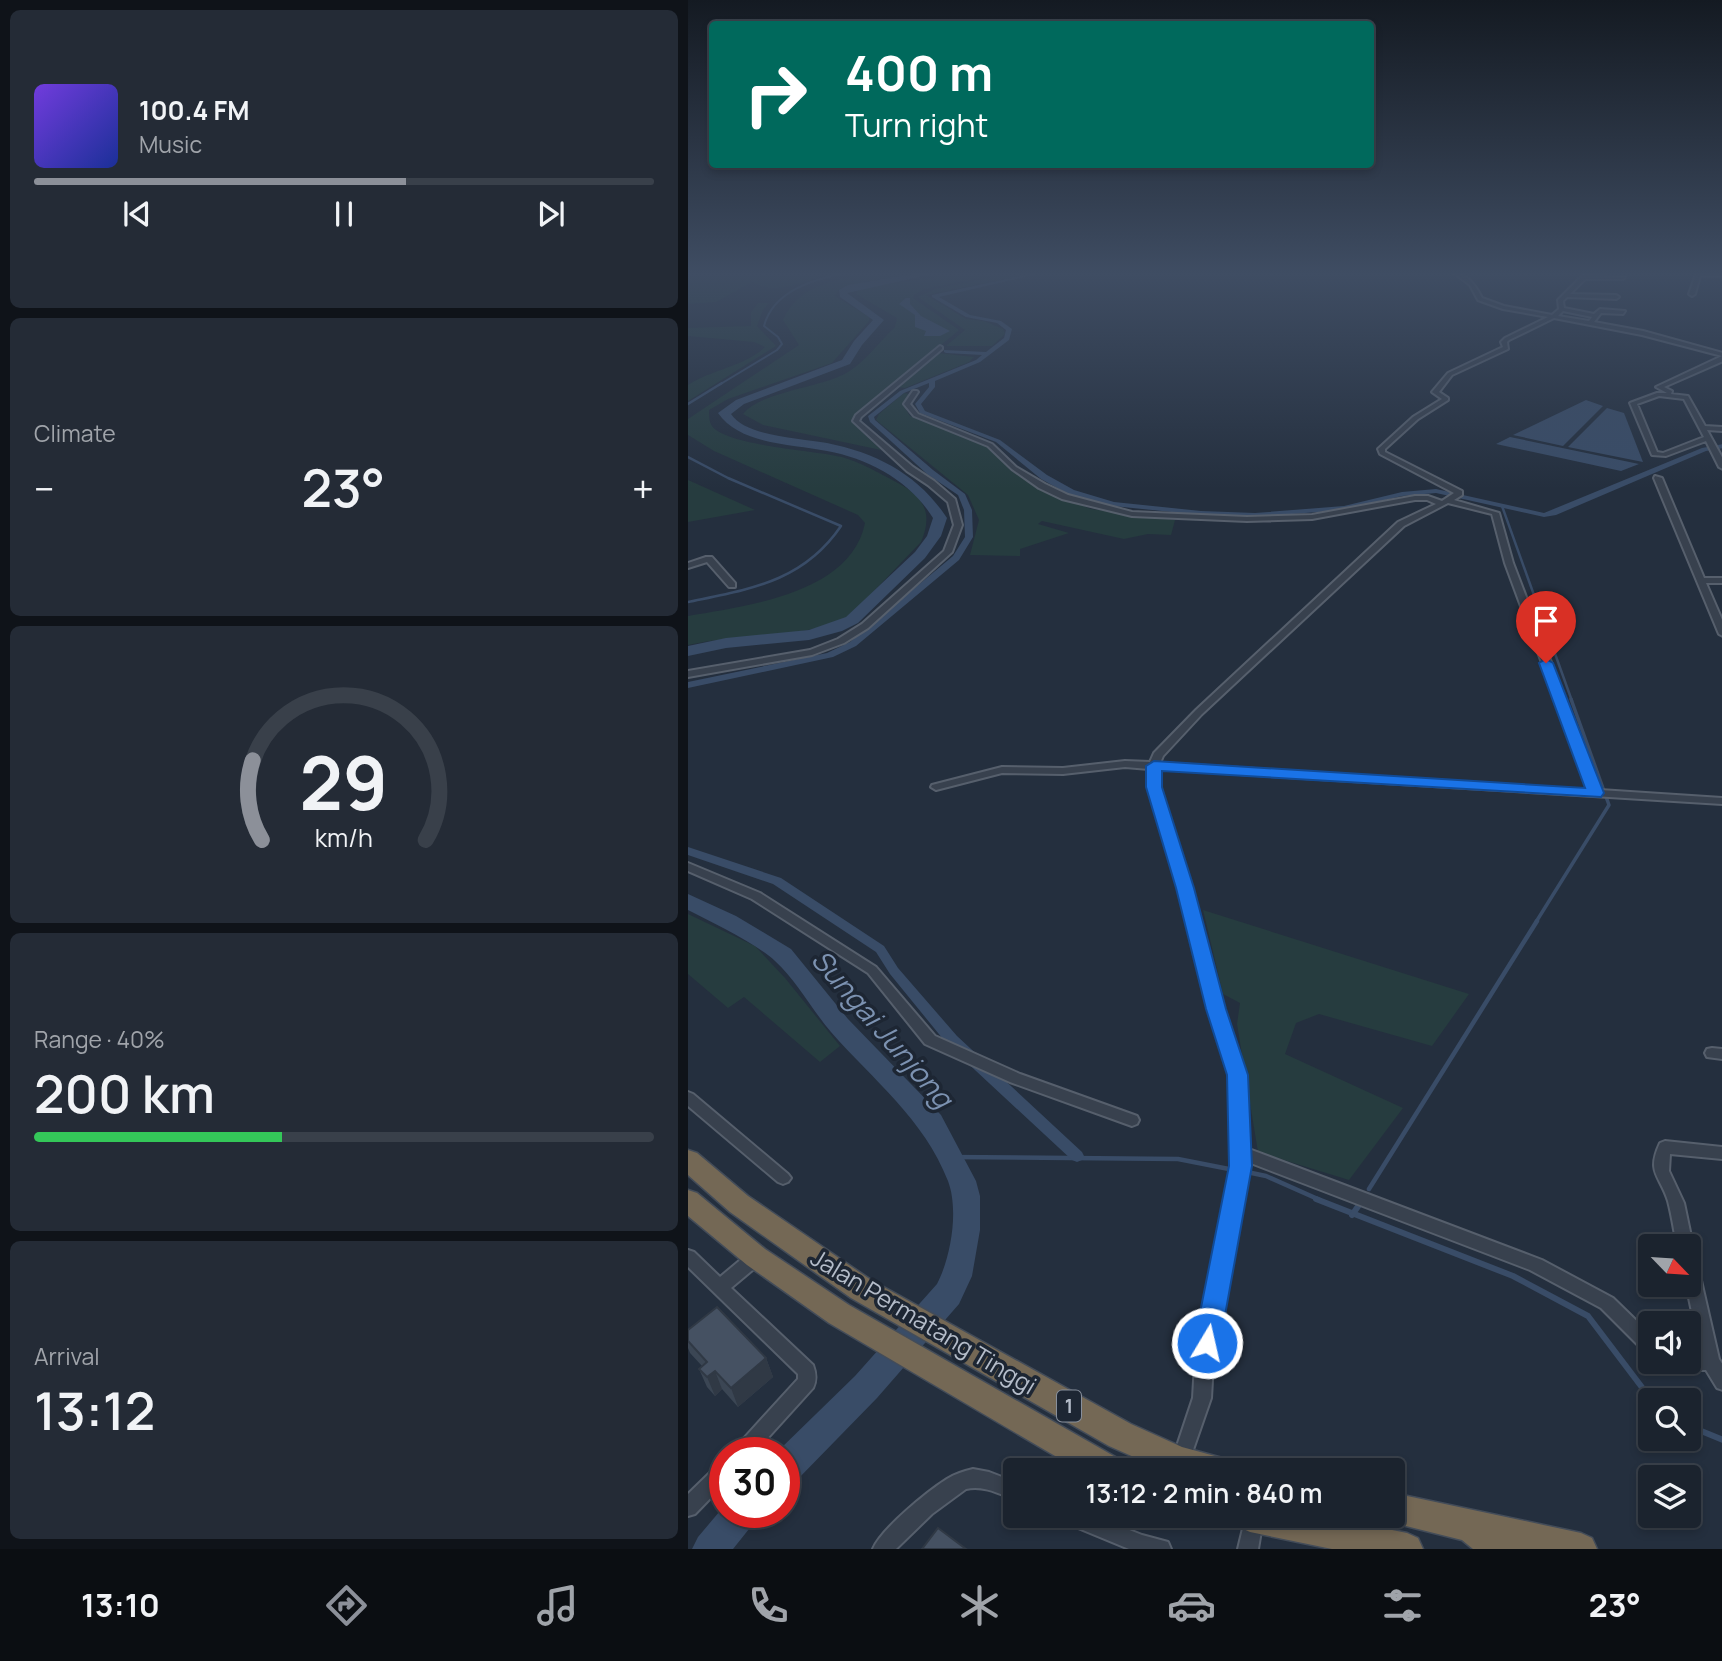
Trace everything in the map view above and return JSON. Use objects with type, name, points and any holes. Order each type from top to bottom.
[{"type":"highway","name":"Jalan Permatang Tinggi","points":[[688,1160],[739,1204],[861,1289],[1120,1435],[1171,1458]]},
{"type":"highway","name":"Jalan Permatang Tinggi","points":[[692,1211],[839,1314],[1087,1458]]},
{"type":"highway","points":[[1405,1511],[1582,1549]]},
{"type":"highway","points":[[1467,1524],[1482,1534],[1492,1549]]},
{"type":"highway","points":[[1308,1528],[1407,1549]]},
{"type":"street","points":[[1450,499],[1387,458],[1381,449],[1420,415],[1446,399],[1435,392],[1450,374],[1506,348],[1505,345]]},
{"type":"street","points":[[1688,345],[1722,357]]},
{"type":"street","points":[[688,674],[812,652],[841,641],[865,626],[948,552],[958,524],[952,501],[910,469],[856,421],[858,416],[940,348]]},
{"type":"street","points":[[1722,357],[1659,387],[1686,397],[1722,467]]},
{"type":"street","points":[[915,392],[907,404],[916,415],[990,444],[1014,468],[1042,486],[1065,497],[1132,514],[1247,519],[1312,517],[1415,498],[1450,499],[1495,513],[1509,563],[1597,793]]},
{"type":"street","points":[[1686,397],[1659,394],[1633,403],[1654,454],[1664,455],[1710,444]]},
{"type":"street","points":[[1702,428],[1722,429]]},
{"type":"street","points":[[1658,478],[1722,634]]},
{"type":"street","points":[[1181,1458],[1202,1398],[1211,1316],[1240,1166],[1238,1075],[1216,1009],[1182,875],[1154,787],[1154,766],[1158,755],[1191,720],[1362,559],[1401,524],[1450,499]]},
{"type":"street","points":[[688,566],[710,559],[732,585]]},
{"type":"street","points":[[1700,580],[1722,581]]},
{"type":"street","points":[[936,788],[1002,770],[1063,771],[1126,764],[1722,801]]},
{"type":"street","points":[[688,867],[756,896],[872,970],[930,1040],[969,1060],[1132,1120]]},
{"type":"street","points":[[688,1098],[783,1178]]},
{"type":"street","points":[[1682,1234],[1675,1199],[1660,1175],[1659,1162],[1665,1147],[1722,1153]]},
{"type":"street","points":[[1240,1166],[1536,1265],[1607,1303],[1638,1333]]},
{"type":"street","points":[[688,1257],[807,1371],[806,1382],[756,1437]]},
{"type":"street","points":[[719,1288],[756,1257]]},
{"type":"street","points":[[1697,1297],[1711,1362],[1722,1382]]},
{"type":"street","points":[[1701,1362],[1711,1362]]},
{"type":"street","points":[[875,1549],[955,1484],[972,1478],[1003,1486]]},
{"type":"street","points":[[688,1507],[709,1486]]},
{"type":"street","points":[[1102,1528],[1142,1545],[1161,1549]]},
{"type":"street","points":[[1248,1549],[1251,1528]]},
{"type":"street","points":[[883,1549],[898,1533]]},
{"type":"green space","points":[[761,345],[776,346],[688,401],[688,385],[747,359],[765,347]]},
{"type":"green space","points":[[799,345],[848,345],[832,363],[728,399],[709,410],[712,426],[721,433],[752,443],[842,457],[905,487],[924,506],[926,522],[921,542],[849,617],[791,633],[688,645],[688,616],[765,601],[818,581],[839,566],[856,547],[865,523],[858,515],[714,451],[688,435],[688,419]]},
{"type":"green space","points":[[877,345],[941,345],[853,419],[853,423],[881,450],[763,425],[743,414],[763,400],[848,372]]},
{"type":"green space","points":[[947,345],[993,345],[992,346]]},
{"type":"green space","points":[[938,353],[974,357],[969,362],[905,388],[897,387]]},
{"type":"green space","points":[[904,393],[909,394],[903,405],[910,416],[988,446],[1010,470],[1038,488],[1091,509],[1175,520],[1171,535],[1148,534],[1124,539],[1042,521],[1038,524],[1069,533],[1020,549],[1020,556],[970,555],[979,520],[968,495],[876,420],[879,414]]},
{"type":"green space","points":[[688,480],[755,510],[688,522]]},
{"type":"green space","points":[[1203,910],[1469,994],[1432,1046],[1319,1014],[1296,1023],[1285,1054],[1403,1108],[1349,1180],[1258,1152],[1237,1024],[1240,1003],[1223,994]]},
{"type":"green space","points":[[688,914],[755,946],[785,978],[840,1046],[820,1062],[744,997],[728,1008],[688,974]]},
{"type":"water","points":[[1586,400],[1603,406],[1563,446],[1513,435]]},
{"type":"water","points":[[1607,408],[1624,413],[1643,462],[1568,447]]},
{"type":"water","points":[[1510,437],[1639,464],[1621,471],[1496,444]]},
{"type":"building","points":[[717,1307],[766,1358],[731,1388],[715,1371],[707,1377],[699,1369],[707,1362],[688,1341],[688,1330]]},
{"type":"building","points":[[938,1528],[966,1549],[922,1549]]},
{"type":"waterway","points":[[719,385],[781,345]]},
{"type":"waterway","name":"Sungai Junjong","points":[[688,651],[726,643],[809,635],[836,628],[852,620],[920,555],[934,536],[940,518],[920,491],[897,473],[873,461],[840,450],[742,429],[730,422],[724,413],[740,402],[846,362],[857,345]]},
{"type":"waterway","points":[[987,354],[999,345]]},
{"type":"waterway","points":[[946,351],[987,354]]},
{"type":"waterway","points":[[688,685],[830,655],[853,644],[956,558],[969,537],[968,510],[961,494],[930,472],[872,421],[871,416],[902,392],[978,361],[987,354]]},
{"type":"waterway","points":[[932,380],[932,387],[918,404],[922,412],[998,441],[1044,477],[1071,492],[1113,504],[1201,513],[1255,515],[1344,508],[1402,494],[1436,491],[1544,515],[1704,449],[1723,446]]},
{"type":"waterway","points":[[688,404],[722,383]]},
{"type":"waterway","points":[[688,457],[728,478],[841,526],[810,560],[774,580],[733,593],[688,602]]},
{"type":"waterway","points":[[1502,506],[1572,701]]},
{"type":"waterway","points":[[1536,922],[1609,805],[1571,699]]},
{"type":"waterway","points":[[688,851],[777,881],[880,949],[894,971],[952,1040],[1077,1156]]},
{"type":"waterway","name":"Sungai Junjong","points":[[688,901],[728,921],[783,955],[839,1025],[932,1123],[962,1181],[966,1196],[966,1230],[957,1276],[948,1294],[866,1387],[800,1453]]},
{"type":"waterway","points":[[1369,1189],[1537,921]]},
{"type":"waterway","points":[[948,1157],[1178,1159],[1234,1170]]},
{"type":"waterway","points":[[1242,1171],[1266,1176],[1320,1200]]},
{"type":"waterway","points":[[1316,1199],[1353,1213]]},
{"type":"waterway","points":[[1353,1213],[1359,1205]]},
{"type":"waterway","points":[[1353,1213],[1513,1276],[1588,1316],[1642,1388]]},
{"type":"waterway","points":[[1701,1431],[1723,1440]]},
{"type":"waterway","name":"Sungai Junjong","points":[[710,1549],[728,1528]]},
{"type":"route","points":[[1207,1343],[1242,1153],[1238,1075],[1216,1009],[1185,888],[1154,787],[1154,766],[1596,793],[1546,663]]}]
